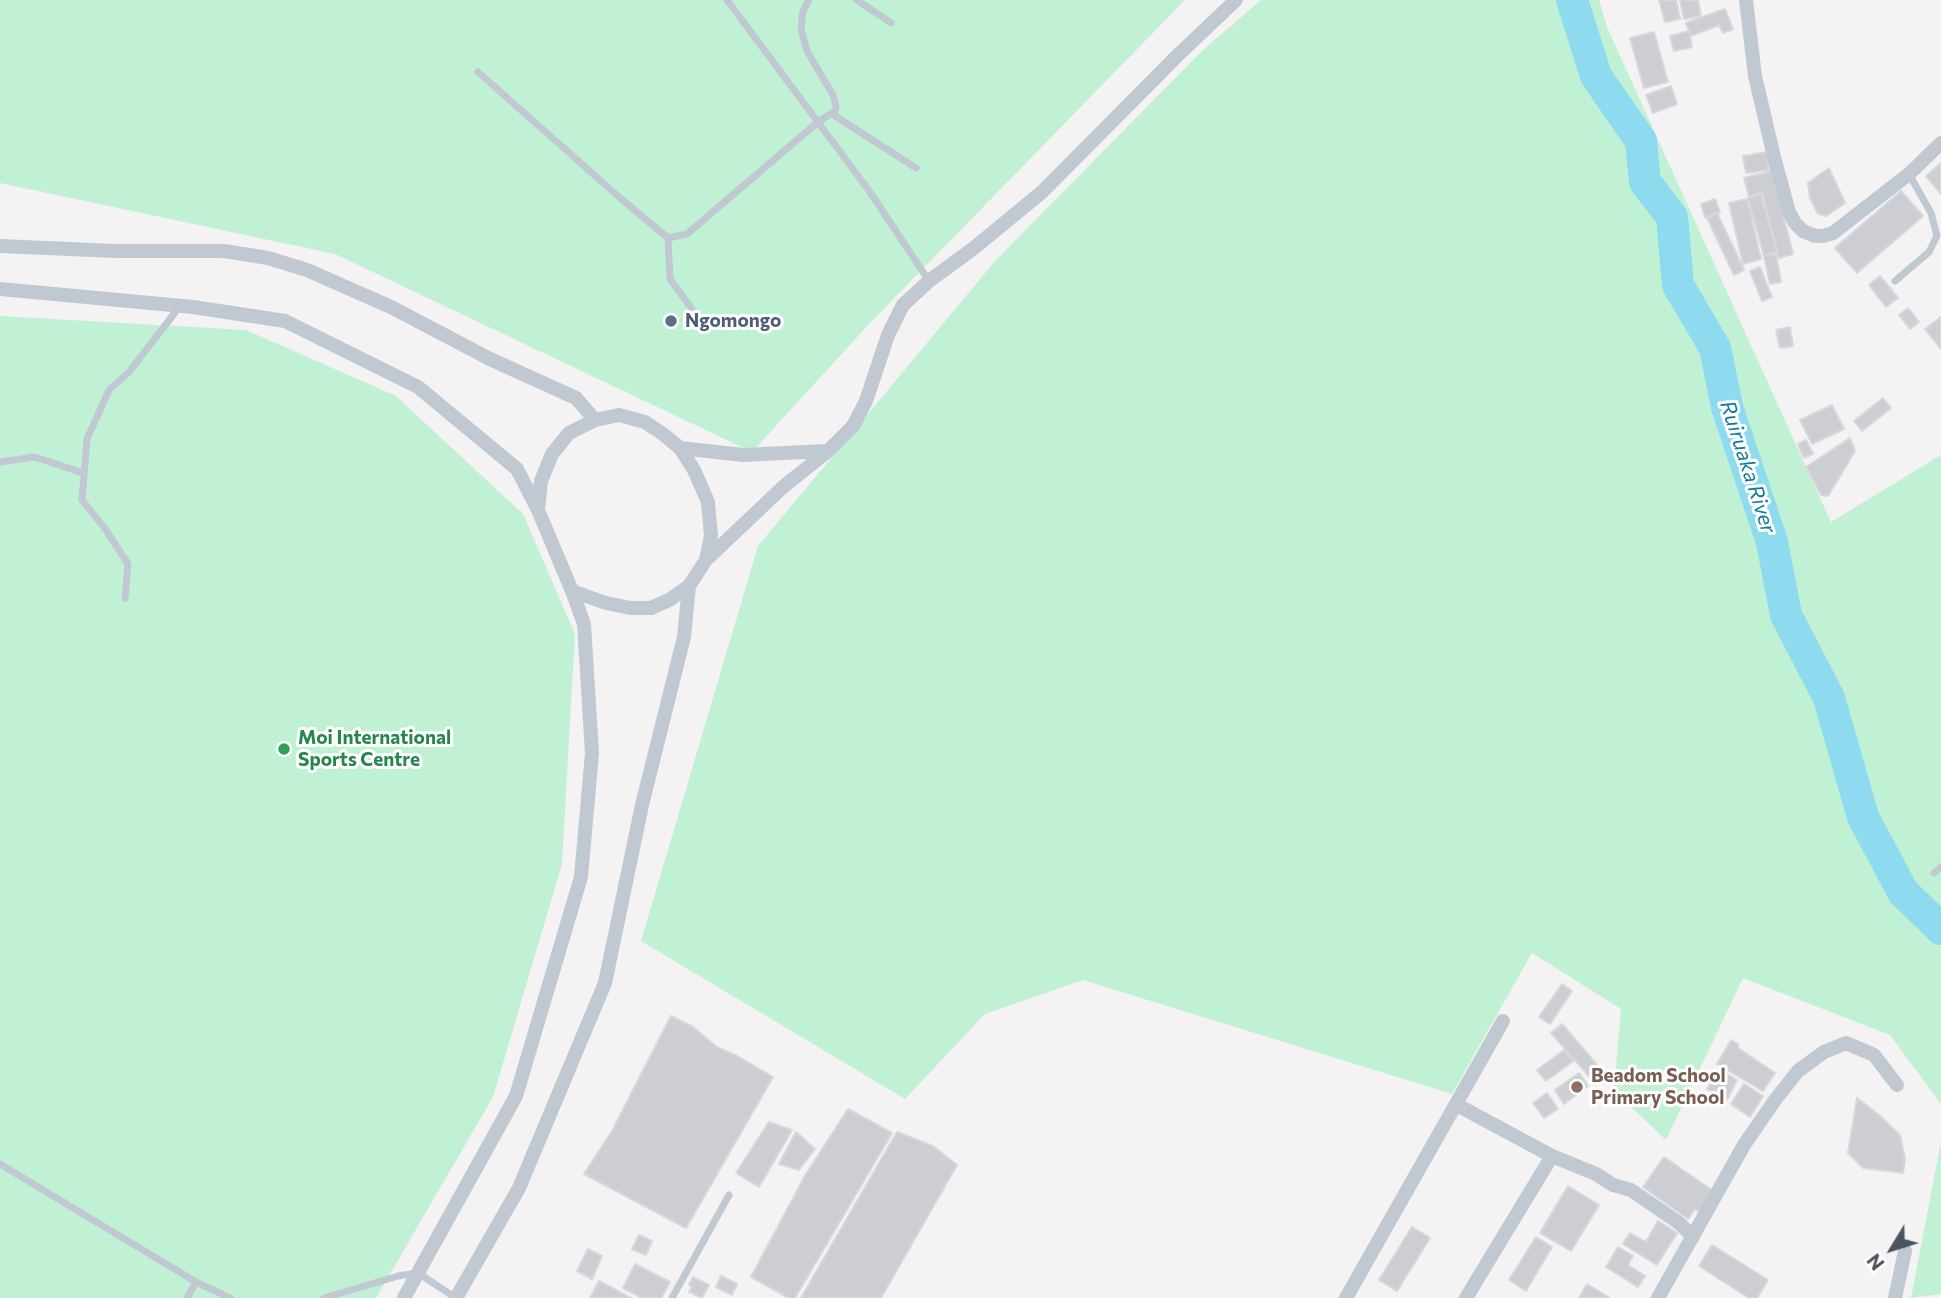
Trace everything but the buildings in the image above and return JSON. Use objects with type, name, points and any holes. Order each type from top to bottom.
[{"type":"street","points":[[572,591],[606,603],[631,608],[650,608],[669,600],[689,586],[706,560],[853,426],[866,401],[888,335],[900,310],[929,281],[1042,192],[1236,0]]},
{"type":"street","points":[[1746,0],[1755,76],[1789,212],[1803,231],[1815,236],[1833,233],[1909,174],[1941,143]]},
{"type":"street","points":[[0,246],[115,251],[225,251],[268,258],[307,270],[391,307],[490,359],[576,398],[595,420]]},
{"type":"street","points":[[0,289],[181,306],[285,321],[418,387],[517,469],[538,510],[572,591],[584,624],[592,753],[581,877],[516,1096],[404,1298]]},
{"type":"street","points":[[538,510],[541,481],[552,454],[569,433],[595,420],[619,415],[645,422],[680,448],[694,470],[708,502],[711,536],[706,560]]},
{"type":"street","points":[[680,448],[743,455],[828,451]]},
{"type":"street","points":[[456,1298],[519,1188],[605,983],[642,804],[684,637],[689,586]]},
{"type":"street","points":[[1346,1298],[1503,1021]]},
{"type":"street","points":[[1658,1298],[1744,1145],[1798,1072],[1824,1052],[1846,1043],[1874,1055],[1897,1085]]},
{"type":"street","points":[[1457,1105],[1552,1156],[1596,1174],[1613,1185],[1631,1190],[1679,1223],[1693,1237]]},
{"type":"street","points":[[1466,1298],[1552,1156]]},
{"type":"street","points":[[1895,1298],[1905,1251]]},
{"type":"lane","points":[[727,0],[870,192],[929,281]]},
{"type":"lane","points":[[668,238],[687,234],[818,122],[832,114],[836,107],[832,95],[807,51],[801,29],[803,10],[809,0]]},
{"type":"lane","points":[[857,0],[891,23]]},
{"type":"lane","points":[[478,72],[668,238],[670,279],[694,312]]},
{"type":"lane","points":[[832,114],[916,168]]},
{"type":"lane","points":[[1895,281],[1929,251],[1937,236],[1931,213],[1909,174]]},
{"type":"lane","points":[[125,598],[128,564],[82,499],[87,439],[109,390],[129,372],[181,306]]},
{"type":"lane","points":[[0,462],[35,457],[83,473]]},
{"type":"lane","points":[[0,1164],[196,1282],[230,1298]]},
{"type":"lane","points":[[672,1298],[729,1195]]},
{"type":"lane","points":[[324,1298],[398,1276],[418,1273],[456,1298]]},
{"type":"lane","points":[[187,1298],[196,1282]]},
{"type":"green space","points":[[0,0],[1185,0],[870,323],[752,452],[335,254],[0,183]]},
{"type":"green space","points":[[1261,0],[1599,0],[1607,27],[1831,522],[1941,455],[1941,1104],[1890,1035],[1743,978],[1666,1140],[1614,1091],[1621,1009],[1532,953],[1452,1094],[1083,980],[985,1014],[905,1099],[641,941],[758,546],[996,260],[1203,50]]},
{"type":"green space","name":"Moi International Sports Centre","points":[[0,316],[246,330],[396,396],[523,514],[575,634],[562,864],[493,1097],[376,1298],[0,1298]]},
{"type":"green space","points":[[1941,1142],[1941,1294],[1911,1298]]},
{"type":"waterway","name":"Ruiruaka River","points":[[1572,0],[1596,76],[1641,141],[1645,182],[1672,217],[1678,285],[1715,348],[1727,407],[1772,542],[1786,615],[1829,698],[1863,817],[1903,892],[1941,929]]},
{"type":"place","name":"Ngomongo","points":[[671,321]]},
{"type":"place","name":"Moi International Sports Centre","points":[[284,749]]},
{"type":"place","name":"Beadom School Primary School","points":[[1577,1087]]}]
